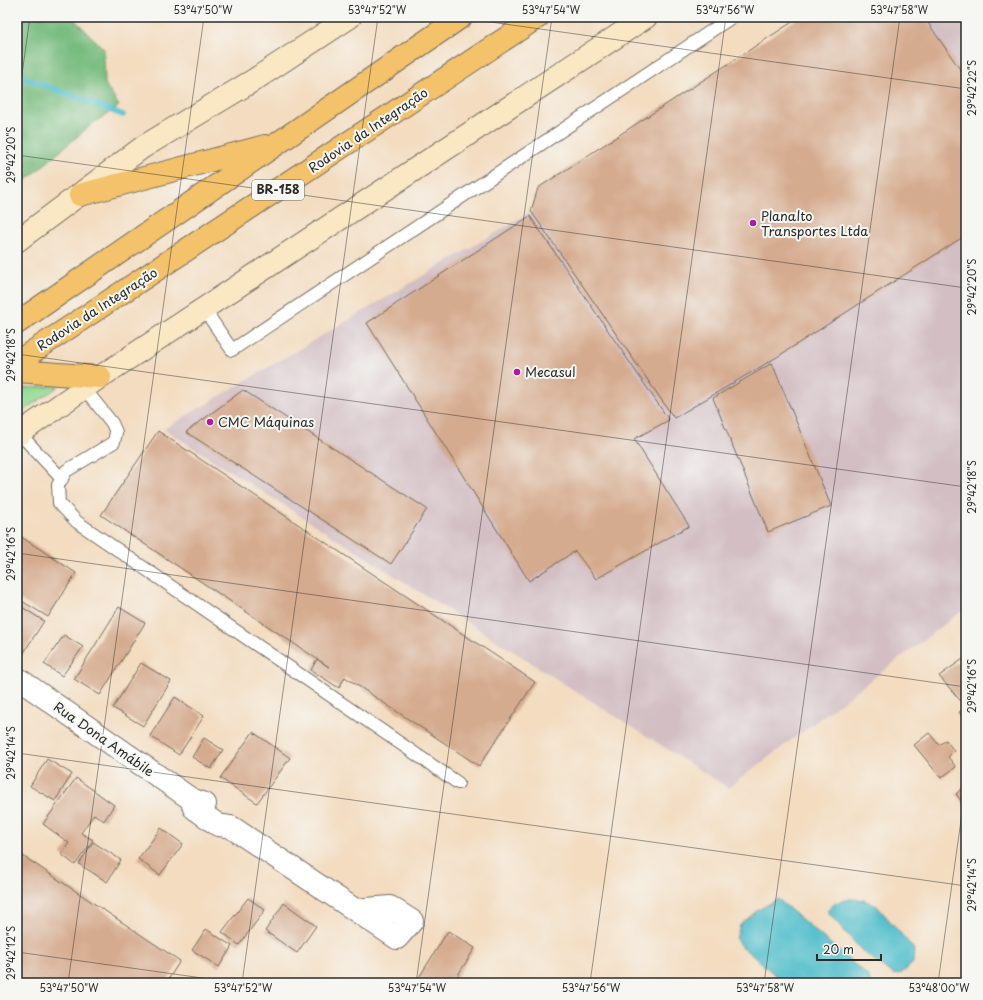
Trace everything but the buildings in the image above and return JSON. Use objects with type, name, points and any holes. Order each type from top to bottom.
[{"type":"highway","name":"BR-158","points":[[17,324],[461,17]]},
{"type":"highway","name":"Rodovia da Integração","points":[[17,362],[538,17]]},
{"type":"highway","name":"BR-158","points":[[80,195],[280,142]]},
{"type":"highway","points":[[17,371],[92,382]]},
{"type":"main road","name":"BR-158","points":[[17,241],[143,147],[254,80],[350,17]]},
{"type":"main road","points":[[18,434],[92,382],[646,17]]},
{"type":"street","name":"Rua Dona Amábile","points":[[17,678],[191,799],[194,808],[212,821],[218,825],[231,827],[355,910]]},
{"type":"lane","points":[[204,309],[232,350],[732,17]]},
{"type":"lane","points":[[92,382],[116,432],[114,442],[66,471],[58,485],[59,503],[77,522],[458,783]]},
{"type":"lane","points":[[18,434],[62,479]]},
{"type":"shaded area","points":[[800,17],[966,17],[966,608],[728,788],[164,429],[531,212],[538,188]]},
{"type":"green space","points":[[17,17],[72,17],[104,49],[105,84],[119,106],[92,124],[17,188]]},
{"type":"green space","points":[[59,386],[17,415],[17,394],[25,388]]},
{"type":"water","points":[[778,899],[867,975],[871,983],[791,983],[780,979],[740,945],[736,939],[740,925],[758,910]]},
{"type":"water","points":[[850,899],[864,900],[877,906],[914,949],[913,963],[902,973],[894,975],[862,951],[827,911],[835,903]]},
{"type":"waterway","points":[[17,75],[123,115]]},
{"type":"place","name":"Planalto Transportes Ltda","points":[[753,223]]},
{"type":"place","name":"Mecasul","points":[[517,372]]},
{"type":"place","name":"CMC Máquinas","points":[[210,422]]}]
